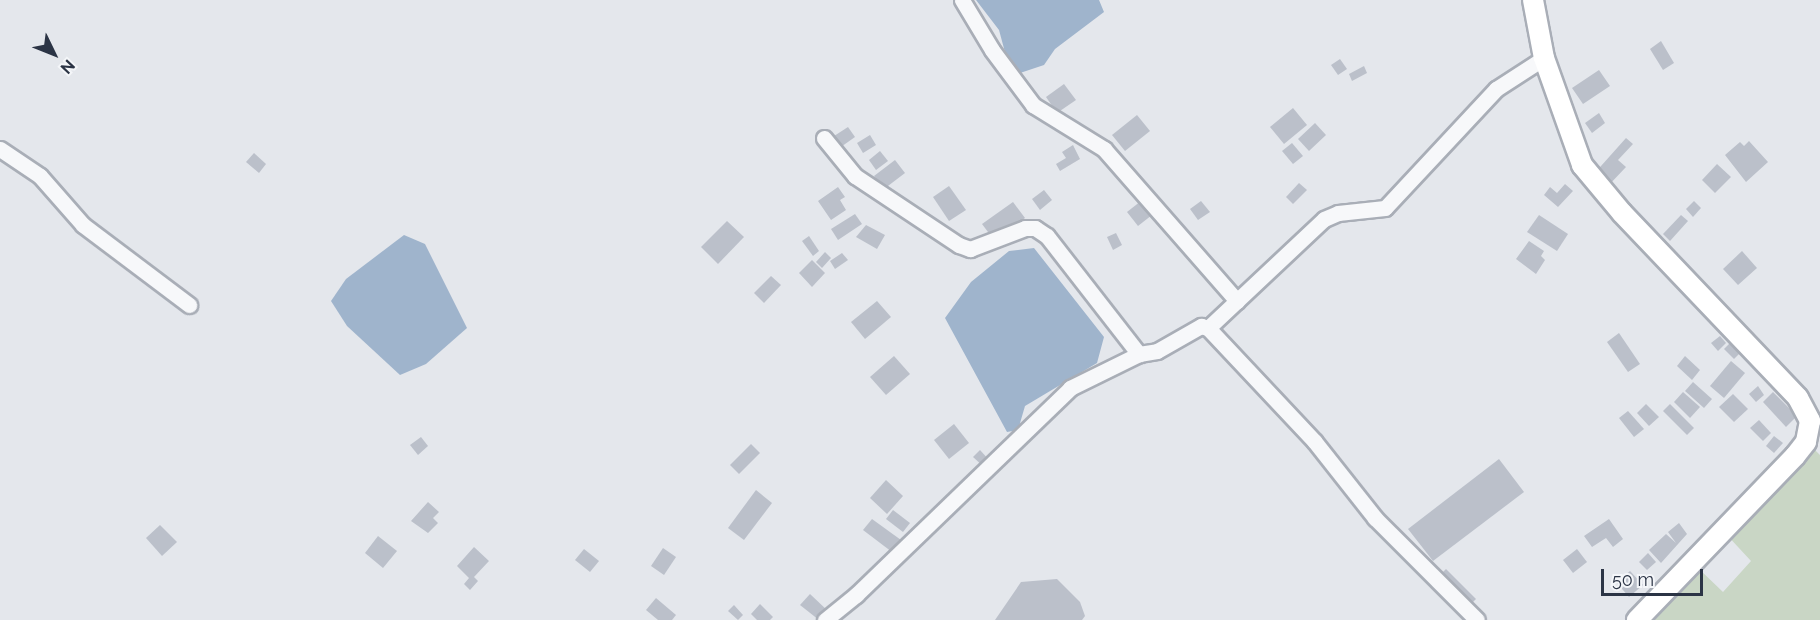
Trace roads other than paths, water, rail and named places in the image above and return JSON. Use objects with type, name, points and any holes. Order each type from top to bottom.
[{"type":"main road","points":[[1533,0],[1544,58],[1575,150],[1592,179],[1778,375],[1806,409],[1810,421],[1806,442],[1795,456],[1637,620]]},
{"type":"street","points":[[962,0],[992,50],[1032,105],[1104,148],[1237,301]]},
{"type":"street","points":[[825,620],[856,595],[1070,388],[1139,354],[1157,351],[1196,328],[1208,328],[1332,214],[1385,208],[1496,89],[1544,58]]},
{"type":"street","points":[[824,138],[855,176],[959,245],[970,249],[1025,228],[1035,228],[1047,236],[1139,354]]},
{"type":"street","points":[[0,149],[40,176],[83,225],[189,305]]},
{"type":"street","points":[[1208,328],[1315,442],[1375,518],[1477,620]]},
{"type":"water","points":[[976,0],[1099,0],[1104,12],[1055,49],[1044,65],[1020,73],[1009,67],[999,30]]},
{"type":"water","points":[[404,235],[425,244],[467,328],[426,364],[400,375],[347,326],[331,301],[346,279]]},
{"type":"water","points":[[1034,248],[1104,337],[1097,363],[1025,406],[1018,430],[1007,432],[945,318],[971,282],[1009,251]]}]
